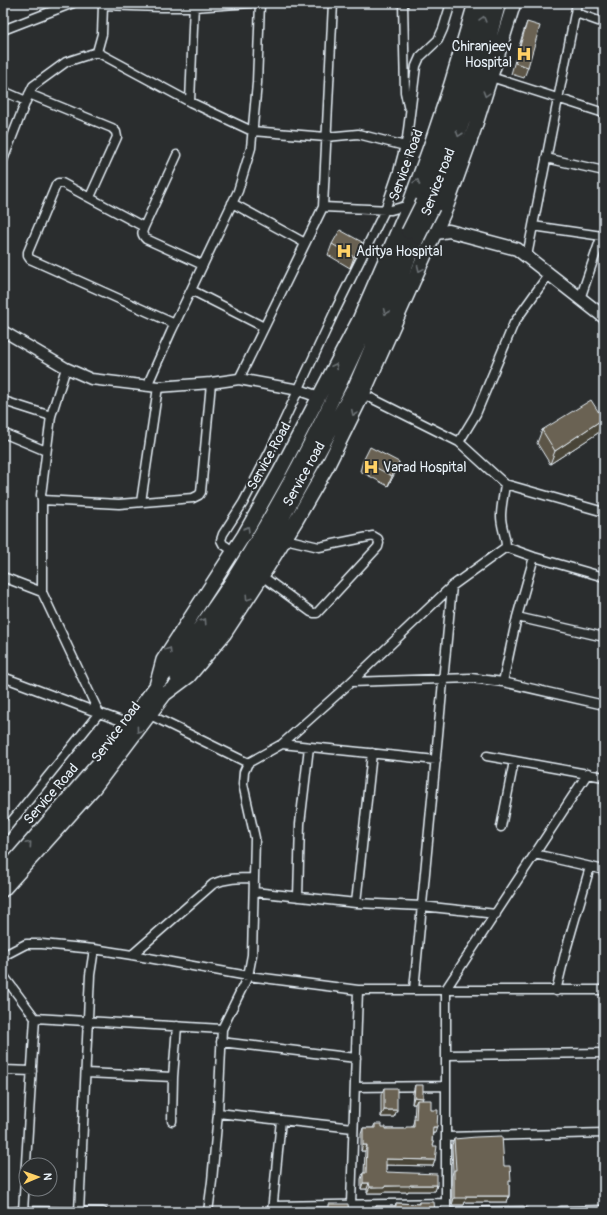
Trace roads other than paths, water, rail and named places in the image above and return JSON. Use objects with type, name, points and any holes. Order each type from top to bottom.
[{"type":"highway","name":"Service Road","points":[[3,874],[99,762],[127,723],[160,690],[163,660],[233,551],[279,473],[359,320],[444,106],[475,3]]},
{"type":"highway","points":[[428,204],[450,126],[488,3]]},
{"type":"highway","points":[[160,690],[189,643],[231,582],[266,525],[338,389],[372,316],[428,204],[480,73],[499,3]]},
{"type":"highway","name":"Service road","points":[[3,890],[94,788],[150,715],[160,690],[189,676],[224,633],[285,539],[328,465],[363,394],[436,233],[445,226],[514,3]]},
{"type":"main road","points":[[403,211],[517,249],[604,317]]},
{"type":"main road","points":[[403,211],[436,233]]},
{"type":"street","points":[[3,30],[72,3]]},
{"type":"street","points":[[97,52],[102,34],[100,4],[194,5],[251,3]]},
{"type":"street","points":[[147,386],[238,191],[251,148],[257,83],[260,3]]},
{"type":"street","points":[[239,379],[323,207],[333,3]]},
{"type":"street","points":[[403,3],[405,92],[410,112]]},
{"type":"street","points":[[233,551],[223,544],[221,540],[223,534],[243,503],[385,210],[398,172],[407,138],[416,66],[420,57],[438,40],[451,3]]},
{"type":"street","points":[[526,256],[577,3]]},
{"type":"street","points":[[190,102],[194,5]]},
{"type":"street","points":[[576,13],[604,23]]},
{"type":"street","points":[[3,159],[27,97],[33,86],[66,62],[97,52],[190,102],[252,131],[326,137],[358,134],[405,146]]},
{"type":"street","points":[[491,77],[604,113]]},
{"type":"street","points":[[3,91],[27,97],[112,128],[116,132],[117,138],[90,197]]},
{"type":"street","points":[[177,155],[144,227],[142,235],[146,239],[203,265]]},
{"type":"street","points":[[546,158],[604,171]]},
{"type":"street","points":[[144,227],[90,197],[62,183],[58,183],[28,252],[28,256],[30,259],[175,324]]},
{"type":"street","points":[[232,204],[305,243]]},
{"type":"street","points":[[323,207],[403,211]]},
{"type":"street","points":[[533,226],[603,232],[580,298]]},
{"type":"street","points":[[459,442],[476,414],[514,324],[549,274]]},
{"type":"street","points":[[191,290],[264,327]]},
{"type":"street","points":[[3,331],[66,368],[91,379],[158,387],[211,383],[239,379],[299,390],[319,397]]},
{"type":"street","points":[[66,368],[51,416],[41,495],[42,592],[99,712]]},
{"type":"street","points":[[42,500],[119,504],[193,498],[199,496],[201,492],[211,383]]},
{"type":"street","points":[[141,502],[158,387]]},
{"type":"street","points":[[363,394],[459,442],[505,484],[604,512]]},
{"type":"street","points":[[7,402],[51,416]]},
{"type":"street","points":[[3,433],[46,451]]},
{"type":"street","points":[[505,484],[501,515],[506,547]]},
{"type":"street","points":[[262,576],[314,613],[317,612],[378,547],[379,543],[378,539],[373,536],[319,547],[285,539]]},
{"type":"street","points":[[506,547],[534,557],[604,577]]},
{"type":"street","points":[[208,1212],[218,1113],[222,1029],[248,976],[252,955],[255,838],[243,784],[244,772],[248,763],[282,744],[351,682],[452,586],[506,547]]},
{"type":"street","points":[[503,682],[517,617],[534,557]]},
{"type":"street","points":[[3,577],[42,592]]},
{"type":"street","points":[[414,990],[452,586]]},
{"type":"street","points":[[517,617],[604,636]]},
{"type":"street","points":[[3,677],[127,723]]},
{"type":"street","points":[[351,682],[471,678],[503,682],[604,706]]},
{"type":"street","points":[[3,832],[99,712]]},
{"type":"street","points":[[150,715],[248,763]]},
{"type":"street","points":[[282,744],[436,760]]},
{"type":"street","points":[[298,898],[300,824],[309,747]]},
{"type":"street","points":[[356,903],[372,753]]},
{"type":"street","points":[[487,756],[604,777]]},
{"type":"street","points":[[501,828],[514,761]]},
{"type":"street","points":[[446,1212],[446,989],[588,774]]},
{"type":"street","points":[[535,854],[604,870]]},
{"type":"street","points":[[556,991],[590,867]]},
{"type":"street","points":[[132,955],[212,884],[233,878],[254,878]]},
{"type":"street","points":[[254,892],[298,898],[356,903],[422,906],[496,914]]},
{"type":"street","points":[[3,956],[26,944],[42,944],[94,949],[248,976],[358,990],[604,990]]},
{"type":"street","points":[[78,1212],[89,1021],[90,975],[94,949]]},
{"type":"street","points":[[3,975],[35,1018],[23,1211],[19,1211]]},
{"type":"street","points":[[351,1204],[358,990]]},
{"type":"street","points":[[35,1018],[222,1029]]},
{"type":"street","points":[[172,1121],[173,1077],[177,1026]]},
{"type":"street","points":[[221,1042],[356,1058]]},
{"type":"street","points":[[446,1055],[604,1053]]},
{"type":"street","points":[[3,1070],[32,1071]]},
{"type":"street","points":[[86,1072],[173,1077]]},
{"type":"street","points":[[354,1086],[446,1086]]},
{"type":"street","points":[[218,1113],[353,1128]]},
{"type":"street","points":[[281,1120],[273,1209],[351,1204],[446,1203]]},
{"type":"street","points":[[446,1136],[604,1133]]},
{"type":"street","points":[[551,1211],[604,1210]]},
{"type":"street","points":[[451,1212],[528,1211]]},
{"type":"street","points":[[3,1212],[103,1212]]},
{"type":"place","name":"Chiranjeev Hospital","points":[[524,54]]},
{"type":"place","name":"Aditya Hospital","points":[[344,251]]},
{"type":"place","name":"Varad Hospital","points":[[371,467]]}]
